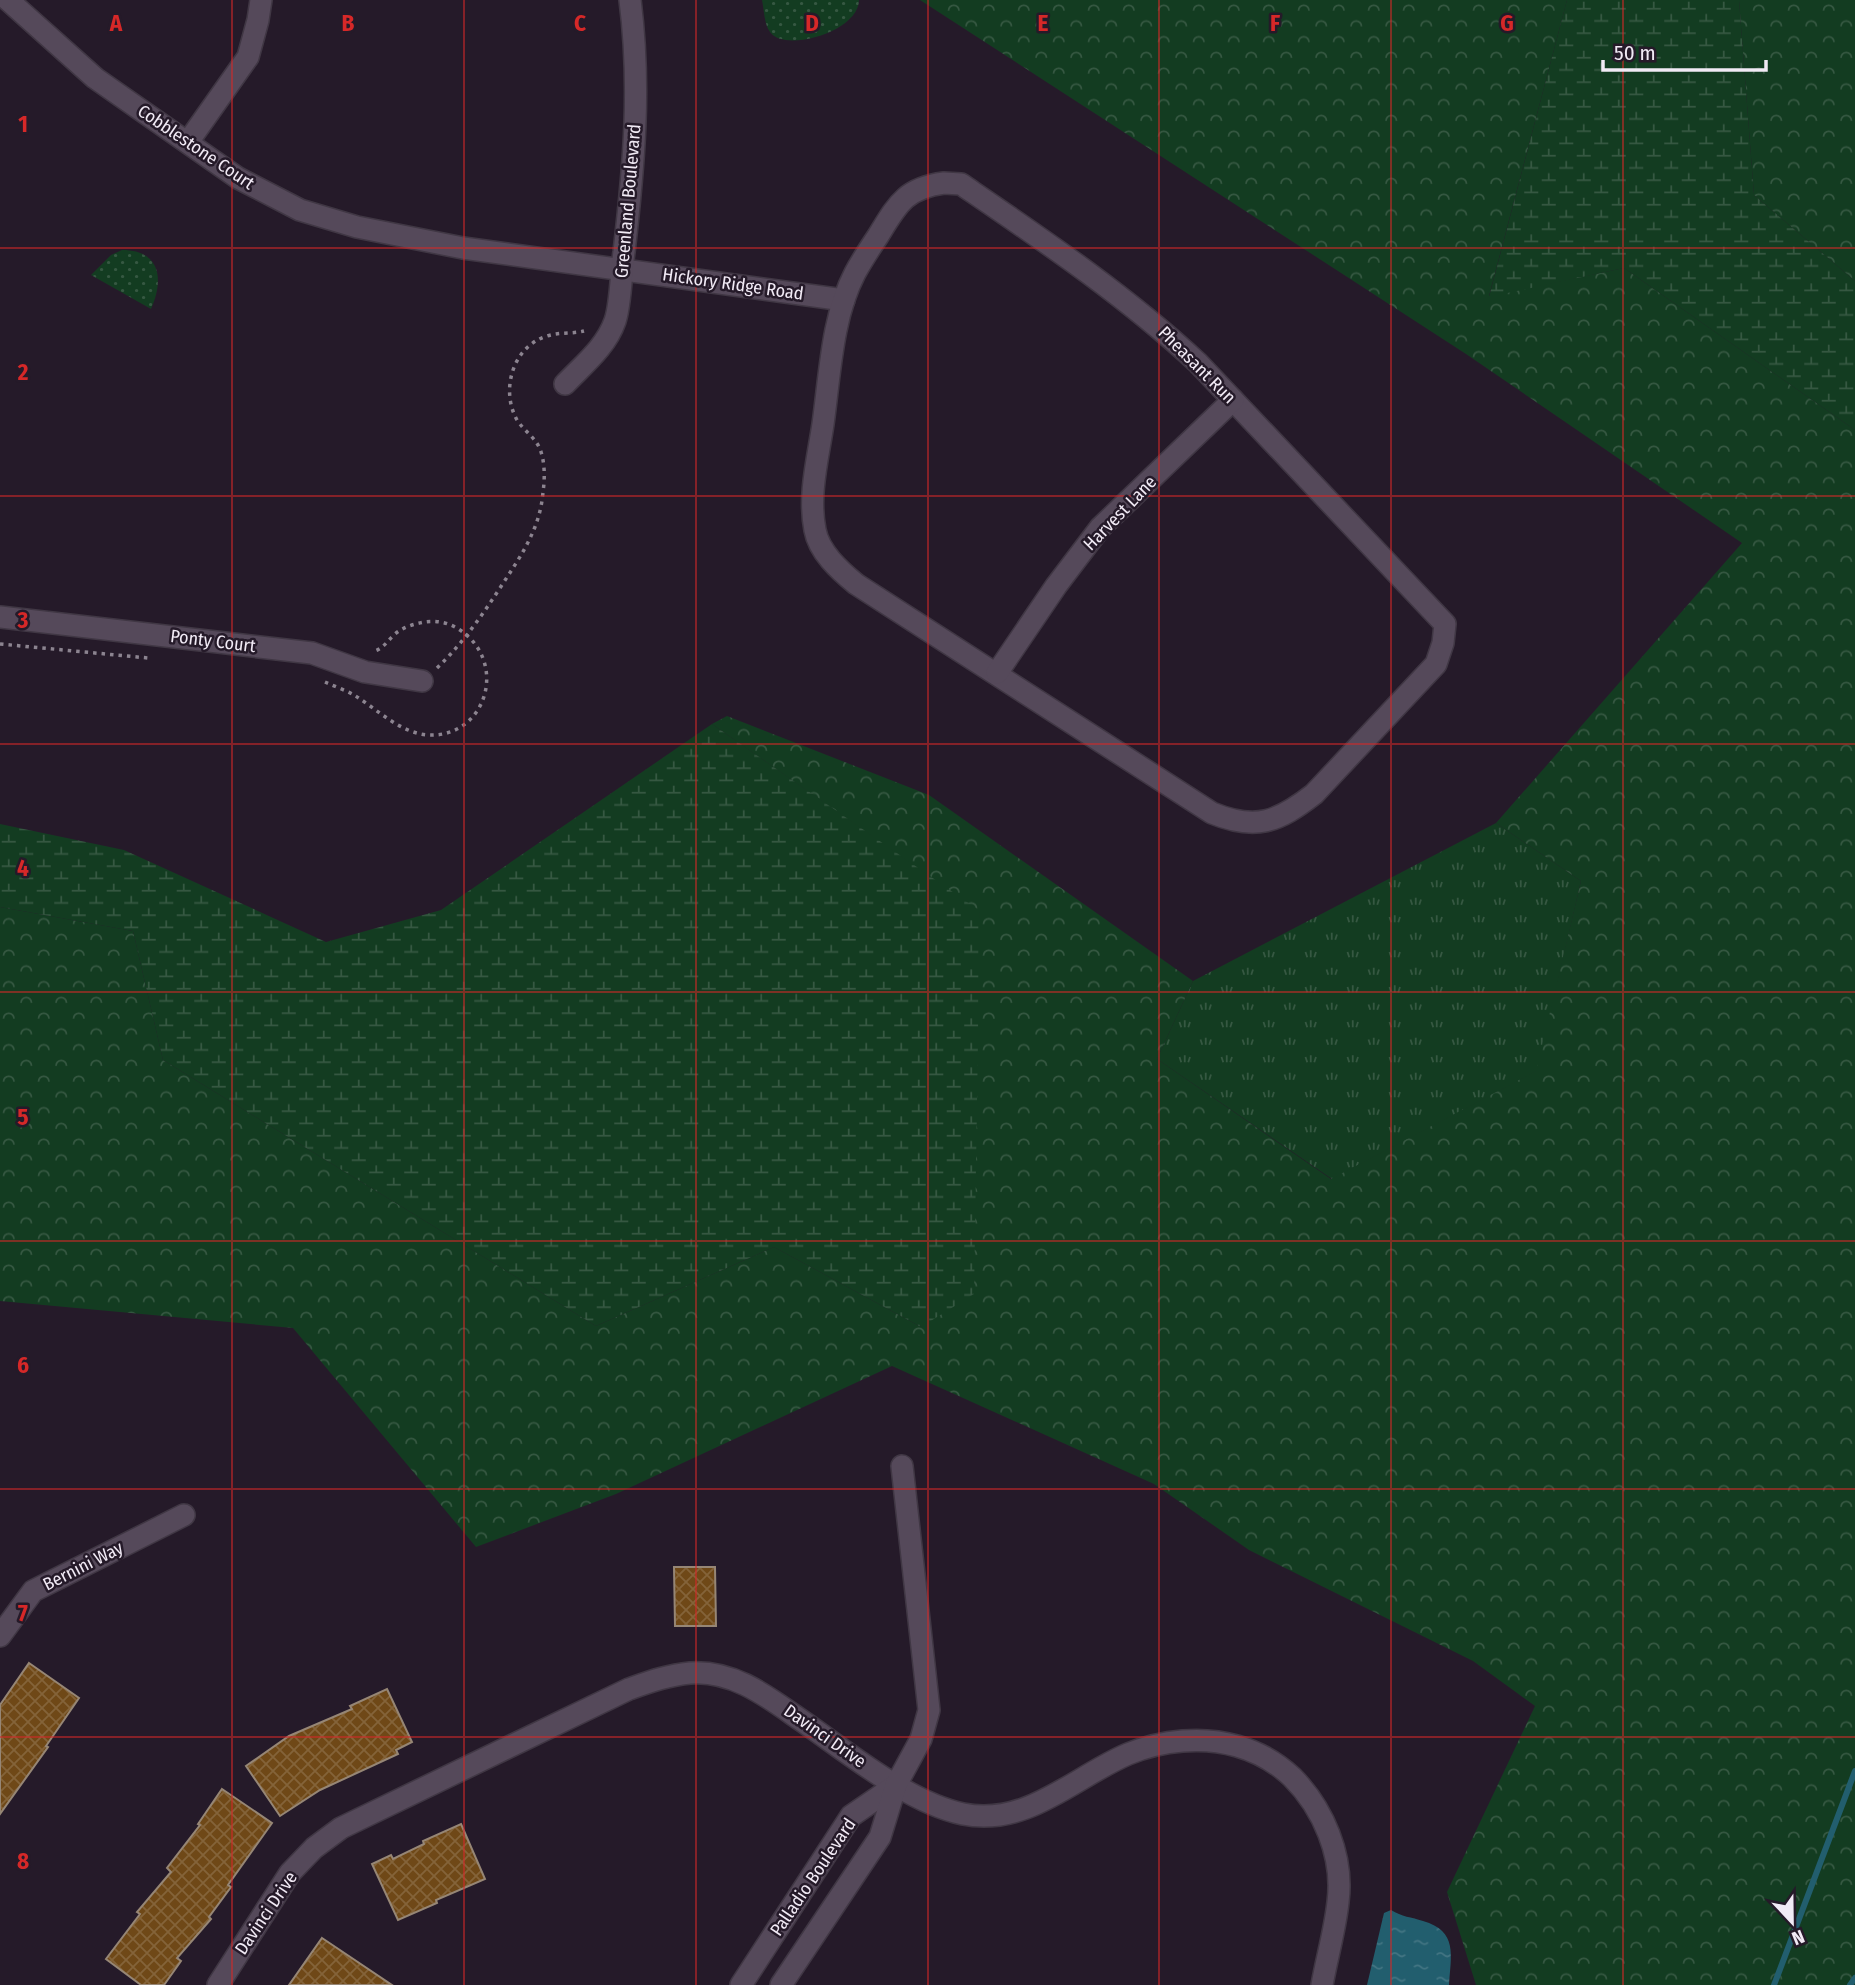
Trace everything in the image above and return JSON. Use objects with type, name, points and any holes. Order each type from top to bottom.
[{"type":"street","name":"Cobblestone Court","points":[[8,0],[95,78],[238,178],[300,210],[358,227],[463,248],[622,268]]},
{"type":"street","points":[[188,142],[248,57],[261,0]]},
{"type":"street","name":"Greenland Boulevard","points":[[565,384],[600,349],[615,321],[634,163],[636,100],[634,31],[630,0]]},
{"type":"street","name":"Pheasant Run","points":[[961,184],[1074,261],[1160,327],[1233,400],[1445,624],[1443,643],[1436,664],[1314,794],[1292,812],[1271,821],[1248,824],[1212,813],[856,584],[833,563],[822,549],[815,532],[814,485],[835,339],[845,300],[855,274],[897,204],[911,192],[928,185],[961,184]]},
{"type":"street","name":"Hickory Ridge Road","points":[[622,268],[845,300]]},
{"type":"street","name":"Harvest Lane","points":[[998,673],[1056,586],[1100,528],[1233,400]]},
{"type":"street","name":"Ponty Court","points":[[0,617],[312,653],[365,672],[422,681]]},
{"type":"street","points":[[897,1785],[921,1739],[929,1710],[902,1466]]},
{"type":"street","name":"Bernini Way","points":[[0,1636],[33,1591],[184,1515]]},
{"type":"street","name":"Davinci Drive","points":[[218,1985],[290,1873],[314,1849],[341,1828],[629,1689],[660,1678],[692,1672],[724,1676],[755,1688],[897,1785],[942,1809],[967,1815],[998,1817],[1024,1811],[1128,1754],[1155,1745],[1191,1740],[1220,1741],[1263,1756],[1284,1769],[1304,1789],[1324,1821],[1334,1848],[1338,1900],[1322,1985]]},
{"type":"street","name":"Palladio Boulevard","points":[[741,1985],[851,1816],[897,1785]]},
{"type":"street","name":"Palladio Boulevard","points":[[755,1964],[781,1984],[880,1837],[897,1785]]},
{"type":"path","points":[[422,681],[468,636],[530,543],[541,506],[544,476],[542,455],[535,439],[522,427],[513,412],[510,393],[514,365],[530,345],[547,336],[586,331],[597,317],[615,321]]},
{"type":"path","points":[[315,679],[352,694],[408,731],[430,735],[447,732],[464,724],[485,697],[487,668],[483,653],[468,636]]},
{"type":"path","points":[[0,644],[151,658]]},
{"type":"green space","points":[[762,0],[859,0],[856,11],[835,30],[804,40],[790,40],[778,38],[770,32],[765,21]]},
{"type":"green space","points":[[920,0],[1567,0],[1489,296],[1624,268],[1855,430],[1855,1985],[1476,1985],[1447,1892],[1535,1706],[1473,1661],[1249,1550],[1154,1484],[892,1366],[616,1494],[476,1547],[293,1328],[0,1301],[0,907],[133,931],[163,1060],[596,1326],[774,1247],[921,1327],[980,912],[712,724],[727,716],[929,795],[1193,981],[1157,1059],[1331,1179],[1536,1071],[1581,881],[1496,823],[1742,543],[1466,354]]},
{"type":"green space","points":[[1567,0],[1739,0],[1754,195],[1855,281],[1855,430],[1624,268],[1489,297]]},
{"type":"green space","points":[[1739,0],[1855,0],[1855,281],[1754,195]]},
{"type":"green space","points":[[122,250],[145,255],[156,269],[157,288],[151,309],[91,275],[111,255]]},
{"type":"green space","points":[[712,724],[980,911],[974,1294],[921,1327],[774,1247],[596,1326],[163,1060],[133,931],[0,907],[0,824],[124,850],[326,942],[441,910]]},
{"type":"green space","points":[[1496,823],[1581,881],[1537,1071],[1332,1179],[1157,1059],[1193,981]]},
{"type":"water","points":[[1391,1910],[1434,1925],[1442,1931],[1450,1946],[1449,1985],[1367,1985],[1384,1913]]},
{"type":"building","points":[[674,1567],[715,1567],[716,1626],[675,1626]]},
{"type":"building","points":[[29,1663],[79,1698],[0,1814],[0,1705]]},
{"type":"building","points":[[387,1689],[412,1742],[396,1750],[398,1754],[320,1790],[280,1816],[246,1766],[289,1736],[352,1709],[350,1706]]},
{"type":"building","points":[[222,1789],[272,1823],[228,1885],[231,1887],[209,1917],[211,1919],[177,1958],[181,1961],[164,1985],[141,1985],[106,1959],[140,1914],[137,1912],[171,1872],[167,1868],[200,1825],[198,1824]]},
{"type":"building","points":[[461,1824],[485,1879],[398,1920],[372,1864],[391,1855],[393,1859],[424,1844],[423,1841]]},
{"type":"building","points":[[322,1938],[392,1985],[289,1985]]},
{"type":"waterway","points":[[1774,1985],[1855,1771]]},
{"type":"waterway","points":[[1850,1985],[1855,1978]]}]
